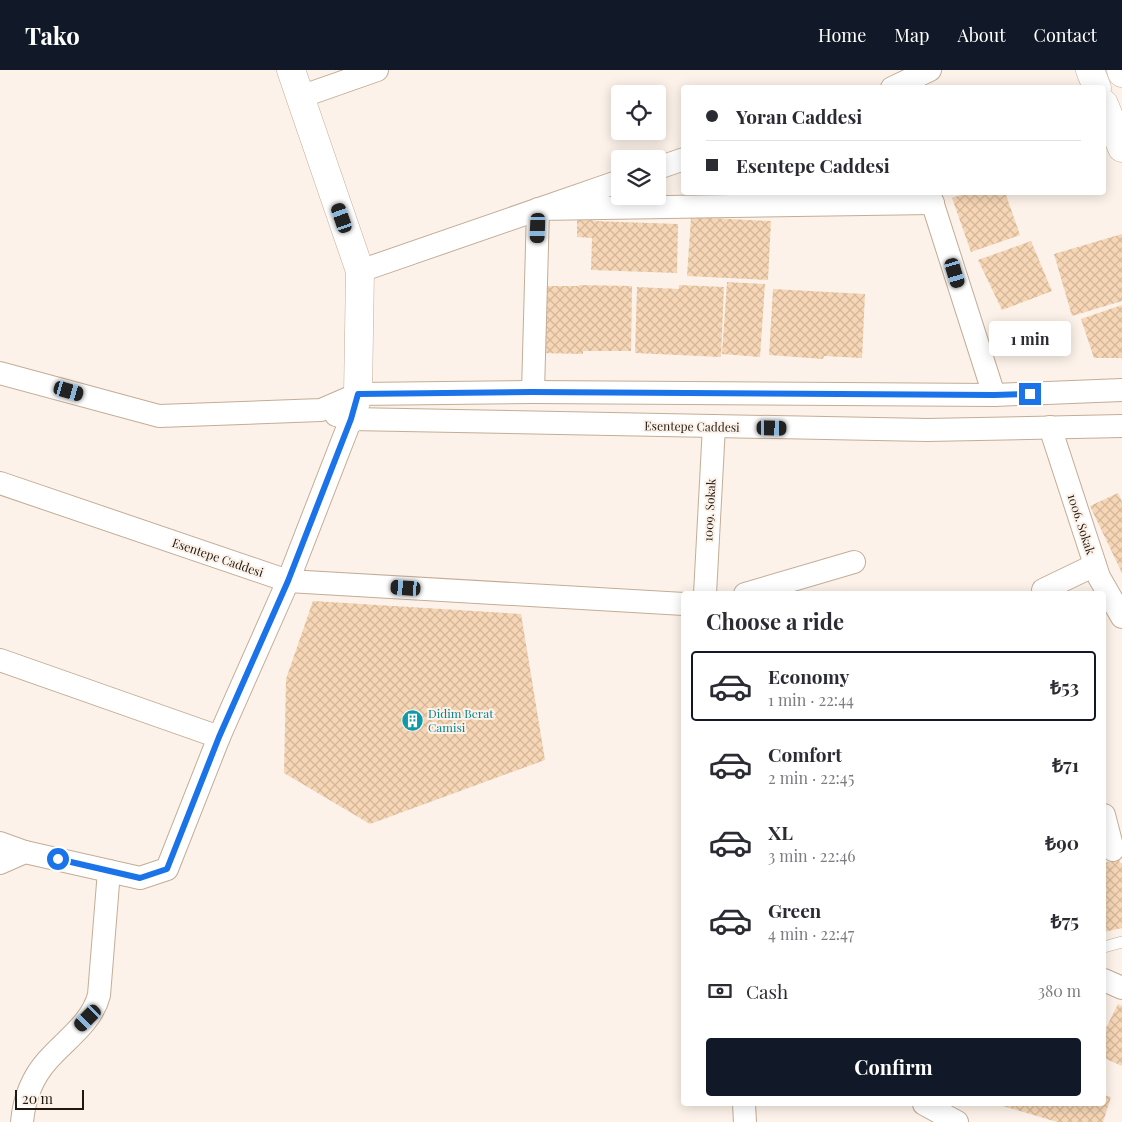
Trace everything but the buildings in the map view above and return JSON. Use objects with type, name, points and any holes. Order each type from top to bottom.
[{"type":"street","points":[[0,843],[25,852],[140,878],[167,869],[219,737],[288,581],[355,407],[360,271],[290,70]]},
{"type":"street","points":[[300,96],[377,70]]},
{"type":"street","points":[[898,85],[930,70]]},
{"type":"street","points":[[1090,70],[1096,85]]},
{"type":"street","points":[[1106,109],[1122,148]]},
{"type":"street","points":[[666,165],[681,160]]},
{"type":"street","points":[[360,271],[611,184]]},
{"type":"street","points":[[538,210],[931,198],[994,395]]},
{"type":"street","points":[[532,392],[538,210]]},
{"type":"street","points":[[0,373],[159,416],[321,410],[532,392],[994,395],[1122,390]]},
{"type":"street","name":"Esentepe Caddesi","points":[[355,407],[714,426],[927,430],[1122,426]]},
{"type":"street","name":"1009. Sokak","points":[[705,591],[714,426]]},
{"type":"street","name":"1006. Sokak","points":[[1050,427],[1099,577],[1122,617]]},
{"type":"street","name":"Esentepe Caddesi","points":[[0,483],[288,581],[681,604]]},
{"type":"street","points":[[755,591],[854,562]]},
{"type":"street","points":[[1043,591],[1095,565]]},
{"type":"street","points":[[0,660],[219,737]]},
{"type":"street","points":[[1106,823],[1113,850]]},
{"type":"street","points":[[0,863],[25,852]]},
{"type":"street","points":[[22,1122],[28,1094],[35,1078],[46,1062],[88,1018],[97,1003],[109,871]]},
{"type":"street","points":[[1106,981],[1122,988]]},
{"type":"street","points":[[744,1106],[745,1122]]},
{"type":"street","points":[[928,1106],[957,1122]]},
{"type":"lane","points":[[1106,946],[1122,942]]},
{"type":"place","name":"Didim Berat Camisi","points":[[412,720]]},
{"type":"route","points":[[58,859],[140,878],[167,869],[219,737],[288,581],[351,419],[358,394],[532,392],[1030,394]]}]
